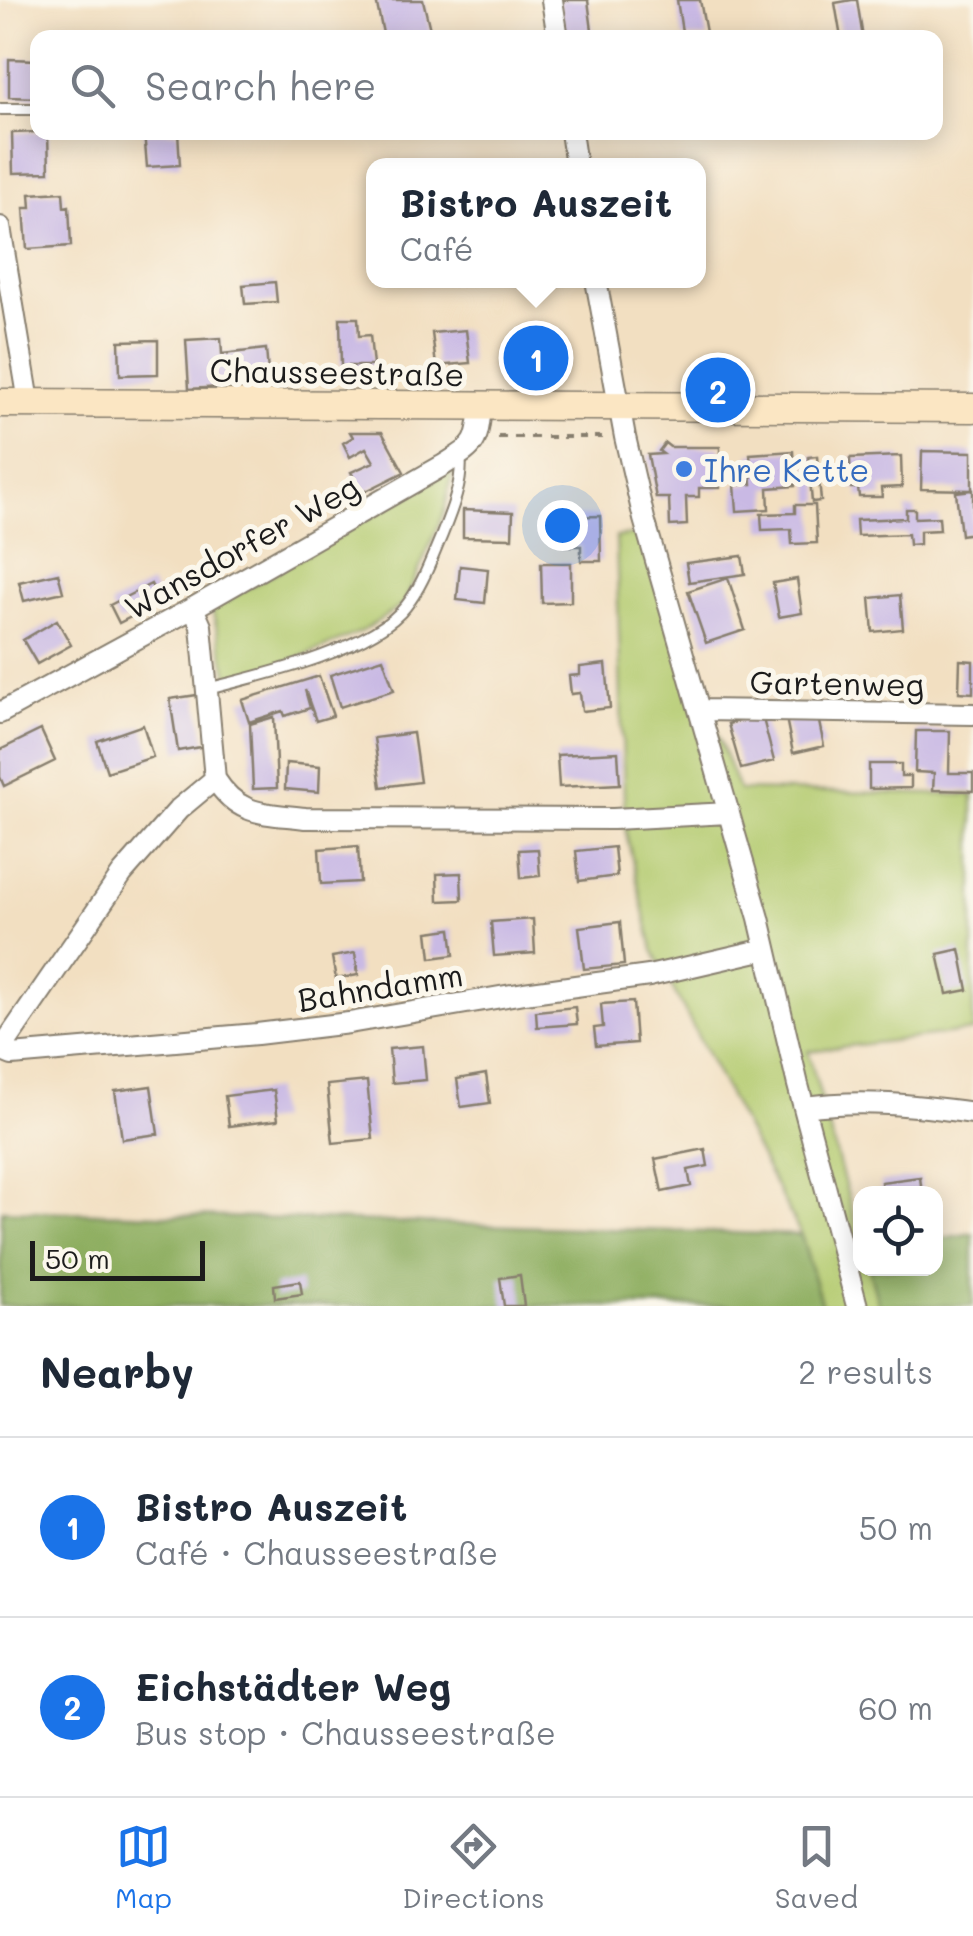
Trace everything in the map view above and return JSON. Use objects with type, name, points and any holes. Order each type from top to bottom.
[{"type":"main road","name":"Chausseestraße","points":[[0,403],[973,408]]},
{"type":"street","points":[[552,0],[557,30]]},
{"type":"street","points":[[0,227],[30,402]]},
{"type":"street","points":[[598,288],[644,519],[730,813],[857,1306]]},
{"type":"street","points":[[478,438],[481,407]]},
{"type":"street","name":"Wansdorfer Weg","points":[[0,713],[193,608],[471,448],[478,438]]},
{"type":"street","points":[[193,608],[201,626],[216,779],[227,798],[254,812],[305,818],[613,818],[730,813]]},
{"type":"street","name":"Gartenweg","points":[[700,710],[973,714]]},
{"type":"street","points":[[0,1050],[122,874],[179,809],[216,779]]},
{"type":"street","name":"Bahndamm","points":[[0,1050],[12,1055],[350,1023],[649,976],[766,949]]},
{"type":"street","points":[[804,1106],[837,1102],[924,1106],[973,1113]]},
{"type":"lane","points":[[0,108],[30,109]]},
{"type":"lane","points":[[207,689],[288,668],[338,649],[387,624],[404,609],[422,580],[448,520],[462,469],[460,454]]},
{"type":"path","points":[[478,438],[609,437]]},
{"type":"green space","points":[[453,469],[444,513],[404,604],[363,631],[289,662],[229,680],[212,609]]},
{"type":"green space","points":[[639,534],[739,790],[973,795],[973,1031],[808,1051],[853,1214],[853,1276],[871,1276],[879,1306],[822,1306],[801,1235],[653,950],[625,828],[616,537]]},
{"type":"green space","points":[[2,1210],[801,1235],[822,1306],[0,1306]]},
{"type":"green space","points":[[973,1233],[973,1306],[879,1306],[871,1276],[943,1276],[943,1238]]},
{"type":"building","points":[[376,0],[423,0],[430,30],[382,30]]},
{"type":"building","points":[[559,0],[588,0],[592,30],[563,30]]},
{"type":"building","points":[[677,0],[700,0],[706,30],[682,30]]},
{"type":"building","points":[[857,0],[862,30],[840,30],[835,3]]},
{"type":"building","points":[[9,59],[30,60],[30,98],[9,97]]},
{"type":"building","points":[[30,132],[30,140],[48,140],[49,172],[13,173],[12,133]]},
{"type":"building","points":[[145,140],[178,140],[180,165],[147,167]]},
{"type":"building","points":[[63,192],[64,207],[69,206],[71,246],[27,249],[24,208],[31,208],[30,194]]},
{"type":"building","points":[[275,282],[277,302],[245,304],[243,285]]},
{"type":"building","points":[[340,318],[358,318],[359,336],[370,335],[373,366],[341,366]]},
{"type":"building","points":[[466,330],[470,363],[436,366],[432,333]]},
{"type":"building","points":[[525,337],[557,337],[556,365],[524,364]]},
{"type":"building","points":[[221,338],[222,354],[266,349],[269,384],[189,389],[186,340]]},
{"type":"building","points":[[158,340],[158,374],[120,375],[119,341]]},
{"type":"building","points":[[350,432],[382,432],[404,472],[362,493],[351,472],[374,462],[366,448],[350,457],[343,443],[353,437]]},
{"type":"building","points":[[665,443],[670,447],[720,447],[720,488],[699,488],[699,497],[686,497],[687,525],[670,526],[669,498],[656,498],[648,455],[663,454],[659,451]]},
{"type":"building","points":[[793,451],[795,486],[768,488],[769,509],[737,511],[735,485],[752,484],[750,454]]},
{"type":"building","points":[[922,451],[972,452],[972,490],[921,489]]},
{"type":"building","points":[[817,456],[821,501],[812,502],[808,457]]},
{"type":"building","points":[[901,456],[902,487],[881,488],[882,497],[859,497],[858,488],[851,488],[850,458]]},
{"type":"building","points":[[973,490],[973,533],[961,535],[956,492]]},
{"type":"building","points":[[795,505],[815,505],[817,543],[792,544],[791,529],[762,530],[761,514],[795,513]]},
{"type":"building","points":[[906,509],[915,509],[915,518],[939,517],[940,530],[920,531],[920,544],[909,545],[908,534],[857,536],[856,520],[906,518]]},
{"type":"building","points":[[463,510],[513,512],[512,538],[463,537]]},
{"type":"building","points":[[600,516],[601,561],[581,561],[581,546],[565,546],[564,517]]},
{"type":"building","points":[[742,556],[745,574],[689,582],[686,563]]},
{"type":"building","points":[[541,563],[571,563],[571,602],[542,603]]},
{"type":"building","points":[[460,566],[488,569],[485,603],[457,600]]},
{"type":"building","points":[[58,573],[63,592],[24,601],[19,582]]},
{"type":"building","points":[[728,578],[745,630],[706,643],[688,591]]},
{"type":"building","points":[[797,579],[802,613],[779,617],[773,583]]},
{"type":"building","points":[[151,584],[160,602],[119,623],[110,605]]},
{"type":"building","points":[[900,595],[903,629],[873,632],[870,598]]},
{"type":"building","points":[[57,620],[71,645],[37,664],[23,640]]},
{"type":"building","points":[[383,658],[394,690],[340,707],[330,675]]},
{"type":"building","points":[[960,660],[973,661],[973,693],[959,692]]},
{"type":"building","points":[[606,664],[610,708],[582,711],[580,693],[571,694],[569,676],[580,675],[580,667]]},
{"type":"building","points":[[319,676],[333,716],[316,721],[305,690],[310,708],[285,716],[283,711],[249,722],[242,700]]},
{"type":"building","points":[[197,695],[206,746],[178,751],[170,699]]},
{"type":"building","points":[[762,715],[774,761],[741,769],[728,724]]},
{"type":"building","points":[[274,717],[277,788],[253,789],[250,724]]},
{"type":"building","points":[[786,718],[819,722],[824,746],[793,753]]},
{"type":"building","points":[[143,725],[153,757],[107,772],[97,741]]},
{"type":"building","points":[[41,730],[55,761],[4,786],[0,750]]},
{"type":"building","points":[[916,731],[950,731],[949,773],[973,773],[973,791],[933,790],[934,773],[915,772]]},
{"type":"building","points":[[413,733],[420,782],[381,787],[374,738]]},
{"type":"building","points":[[618,752],[620,784],[559,787],[557,755]]},
{"type":"building","points":[[286,763],[320,766],[319,792],[285,789]]},
{"type":"building","points":[[869,764],[901,764],[901,776],[911,776],[911,788],[869,789]]},
{"type":"building","points":[[358,846],[360,882],[321,884],[319,849]]},
{"type":"building","points":[[614,847],[617,876],[579,881],[576,851]]},
{"type":"building","points":[[538,849],[540,876],[521,878],[519,850]]},
{"type":"building","points":[[461,873],[462,900],[438,901],[437,874]]},
{"type":"building","points":[[533,919],[535,953],[494,956],[491,922]]},
{"type":"building","points":[[620,922],[624,965],[584,969],[579,927]]},
{"type":"building","points":[[451,929],[454,955],[431,958],[428,932]]},
{"type":"building","points":[[960,949],[968,990],[947,994],[938,954]]},
{"type":"building","points":[[355,953],[358,975],[336,979],[332,957]]},
{"type":"building","points":[[633,1002],[636,1043],[596,1046],[594,1028],[603,1027],[601,1004]]},
{"type":"building","points":[[575,1007],[577,1024],[537,1027],[536,1011]]},
{"type":"building","points":[[423,1046],[426,1080],[392,1083],[389,1049]]},
{"type":"building","points":[[486,1074],[490,1103],[461,1107],[457,1079]]},
{"type":"building","points":[[367,1081],[373,1139],[333,1143],[327,1085]]},
{"type":"building","points":[[151,1086],[158,1134],[122,1139],[115,1091]]},
{"type":"building","points":[[274,1090],[278,1120],[229,1126],[225,1096]]},
{"type":"building","points":[[705,1149],[708,1166],[688,1170],[691,1186],[662,1192],[655,1159]]},
{"type":"building","points":[[920,1177],[921,1186],[881,1186],[881,1182]]},
{"type":"building","points":[[520,1275],[524,1306],[504,1306],[500,1278]]},
{"type":"building","points":[[300,1281],[302,1294],[275,1298],[274,1285]]},
{"type":"place","name":"Bistro Auszeit","points":[[536,358]]},
{"type":"place","name":"Eichstädter Weg","points":[[718,390]]},
{"type":"place","name":"Ihre Kette","points":[[684,469]]}]
